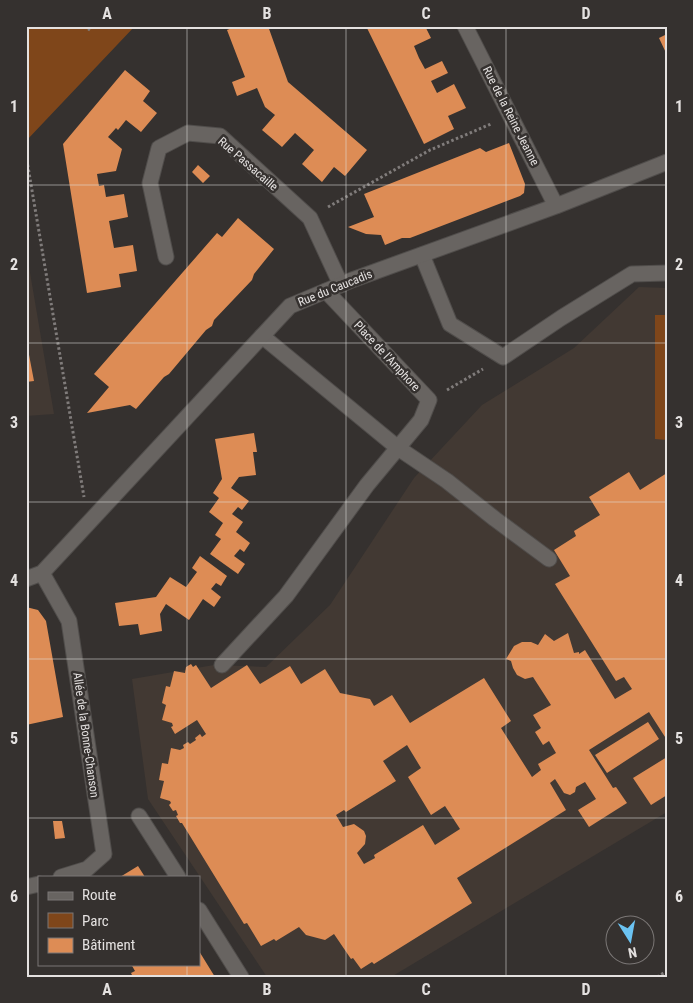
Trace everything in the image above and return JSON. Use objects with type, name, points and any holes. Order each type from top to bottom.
[{"type":"street","name":"Rue de la Reine Jeanne","points":[[466,26],[556,206]]},
{"type":"street","name":"Rue Passacaille","points":[[166,257],[150,183],[159,148],[188,133],[220,136],[310,218],[341,285]]},
{"type":"street","name":"Rue du Caucadis","points":[[42,573],[290,306],[667,162]]},
{"type":"street","points":[[422,255],[450,324],[503,357],[632,274],[667,273]]},
{"type":"street","name":"Place de l'Amphore","points":[[222,665],[286,596],[367,485],[421,420],[429,400],[326,291]]},
{"type":"street","points":[[262,336],[398,448],[447,481],[549,559]]},
{"type":"street","points":[[26,579],[42,573]]},
{"type":"street","name":"Allée de la Bonne-Chanson","points":[[42,573],[69,621],[104,854],[87,869],[63,876]]},
{"type":"street","points":[[139,816],[177,876]]},
{"type":"street","points":[[200,912],[240,977]]},
{"type":"path","points":[[84,26],[90,30]]},
{"type":"path","points":[[310,218],[430,150],[510,116]]},
{"type":"path","points":[[26,155],[88,522]]},
{"type":"path","points":[[429,400],[503,357]]},
{"type":"path","points":[[657,977],[667,971]]},
{"type":"shaded area","points":[[26,249],[54,414],[26,416]]},
{"type":"shaded area","points":[[639,287],[667,288],[667,812],[391,977],[267,977],[148,799],[132,679],[214,665],[266,667],[330,605],[414,478],[482,405],[574,348]]},
{"type":"green space","points":[[26,26],[135,26],[26,141]]},
{"type":"green space","points":[[655,315],[667,315],[667,440],[655,439]]},
{"type":"building","points":[[237,26],[268,26],[288,82],[367,150],[345,176],[334,167],[322,182],[302,164],[314,150],[295,133],[282,147],[262,130],[275,115],[265,107],[257,88],[237,96],[232,82],[245,77],[227,30]]},
{"type":"building","points":[[366,26],[425,26],[431,38],[414,46],[419,58],[425,69],[442,61],[448,73],[431,81],[437,93],[454,84],[466,108],[448,116],[454,129],[424,144]]},
{"type":"building","points":[[667,34],[667,55],[659,38]]},
{"type":"building","points":[[125,70],[150,91],[143,101],[157,113],[141,132],[126,120],[118,130],[116,128],[108,137],[122,149],[116,171],[97,174],[99,186],[104,185],[106,197],[124,194],[128,217],[109,221],[114,248],[133,245],[137,271],[119,274],[121,287],[87,293],[63,144]]},
{"type":"building","points":[[509,143],[525,184],[524,193],[520,196],[410,238],[402,238],[385,245],[381,235],[366,234],[348,227],[374,217],[364,194],[480,148],[486,152]]},
{"type":"building","points":[[198,165],[210,176],[203,183],[192,172]]},
{"type":"building","points":[[238,218],[274,249],[254,274],[252,280],[214,320],[212,326],[206,330],[136,409],[130,405],[87,413],[109,387],[94,374],[217,233],[222,237]]},
{"type":"building","points":[[26,339],[34,381],[26,382]]},
{"type":"building","points":[[254,433],[257,452],[253,452],[256,475],[239,477],[231,488],[249,501],[242,510],[238,507],[232,514],[243,522],[236,532],[250,543],[244,552],[240,549],[234,556],[245,564],[238,574],[210,554],[221,539],[215,535],[223,523],[209,512],[219,498],[213,493],[222,479],[215,439]]},
{"type":"building","points":[[629,472],[640,490],[667,473],[667,740],[649,712],[589,750],[613,788],[616,787],[627,803],[589,827],[578,810],[596,799],[585,782],[576,787],[575,792],[570,795],[564,793],[555,779],[550,783],[566,810],[457,878],[472,903],[374,964],[372,962],[361,969],[353,958],[351,959],[334,934],[325,940],[306,935],[299,927],[276,941],[274,939],[261,946],[247,923],[244,924],[182,823],[180,823],[176,816],[178,815],[176,810],[173,811],[169,805],[170,801],[160,798],[164,781],[159,780],[162,763],[168,764],[171,748],[180,750],[184,748],[183,745],[188,742],[190,744],[196,740],[195,738],[200,734],[202,737],[206,734],[197,720],[175,734],[171,727],[173,726],[172,723],[162,720],[166,705],[162,703],[166,686],[170,687],[174,671],[185,673],[186,667],[191,664],[193,667],[196,665],[211,688],[247,665],[260,684],[290,666],[301,684],[325,669],[340,693],[370,699],[374,706],[392,695],[410,723],[484,678],[511,721],[501,728],[532,777],[541,770],[538,764],[556,753],[549,741],[543,745],[535,732],[541,728],[533,715],[551,705],[533,677],[525,679],[517,675],[511,661],[506,659],[514,646],[522,642],[531,642],[538,645],[545,634],[554,641],[568,633],[574,653],[579,652],[579,654],[585,650],[615,699],[632,689],[624,677],[616,681],[555,584],[570,576],[554,550],[576,536],[574,531],[600,515],[589,497]],"holes":[[[407,745],[421,768],[408,777],[431,815],[445,806],[460,829],[435,845],[423,825],[374,855],[375,858],[364,864],[357,853],[365,844],[366,836],[364,831],[354,824],[343,827],[336,815],[344,810],[346,812],[396,781],[383,761]]]},
{"type":"building","points":[[200,556],[227,576],[221,586],[216,583],[211,589],[221,597],[214,607],[203,599],[189,620],[166,604],[160,614],[162,631],[140,635],[138,624],[119,626],[115,603],[156,597],[170,577],[186,587],[197,572],[192,568]]},
{"type":"building","points":[[26,607],[38,610],[46,621],[63,717],[26,725]]},
{"type":"building","points":[[648,722],[659,739],[607,773],[595,755]]},
{"type":"building","points":[[667,757],[667,795],[651,805],[633,778]]},
{"type":"building","points":[[53,821],[62,821],[65,838],[55,839]]},
{"type":"building","points":[[138,866],[144,876],[122,876]]},
{"type":"building","points":[[200,953],[215,977],[133,977],[131,973],[135,971],[132,966],[200,966]]}]
